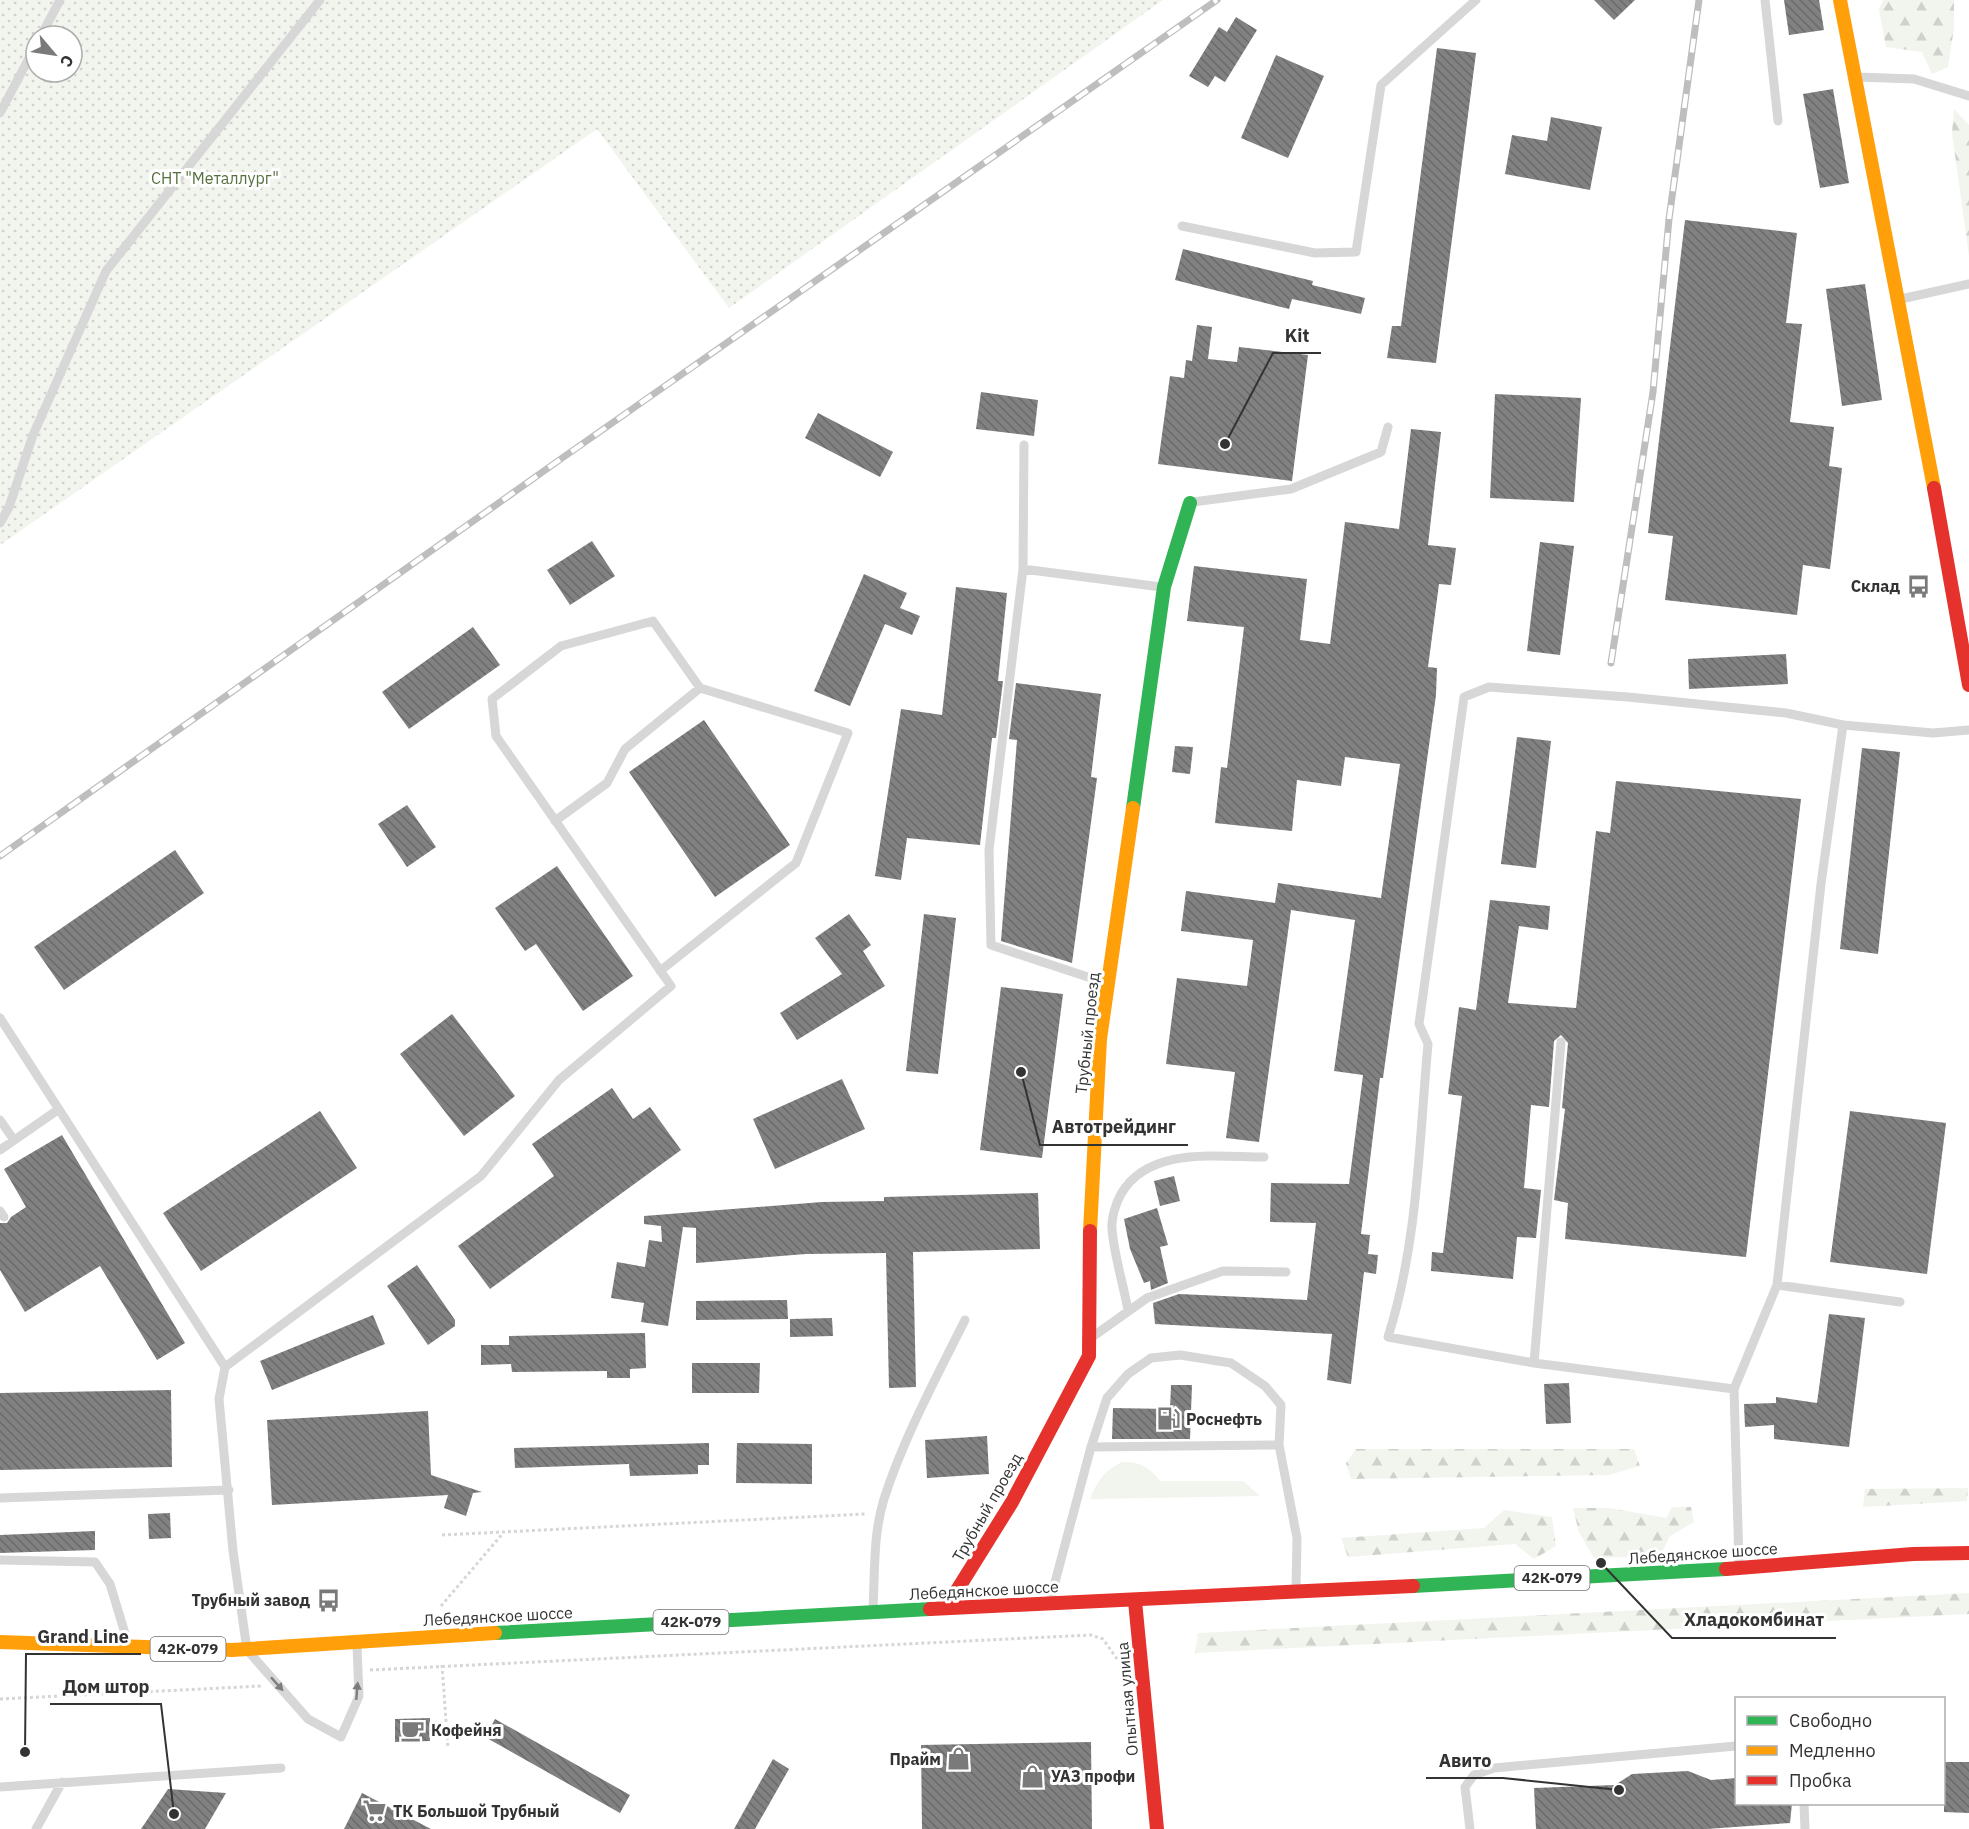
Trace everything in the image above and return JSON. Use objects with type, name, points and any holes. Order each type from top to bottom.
[{"type":"street","points":[[1840,0],[1969,685]]},
{"type":"street","name":"Трубный проезд","points":[[946,1608],[1012,1502],[1089,1356],[1091,1200],[1100,1040],[1164,587],[1190,503]]},
{"type":"street","name":"Лебедянское шоссе","points":[[0,1642],[247,1650],[357,1641],[946,1608],[1135,1601],[1739,1568],[1913,1554],[1969,1553]]},
{"type":"street","name":"Опытная улица","points":[[1135,1601],[1157,1829]]},
{"type":"lane","points":[[47,24],[60,0]]},
{"type":"lane","points":[[0,523],[9,507],[33,435],[106,271],[320,0]]},
{"type":"lane","points":[[1182,226],[1315,253],[1356,252],[1381,85],[1476,0]]},
{"type":"lane","points":[[1765,0],[1778,121]]},
{"type":"lane","points":[[0,113],[24,68]]},
{"type":"lane","points":[[1855,77],[1914,79],[1969,96]]},
{"type":"lane","points":[[1898,299],[1969,284]]},
{"type":"lane","points":[[1190,503],[1291,489],[1381,453],[1388,427]]},
{"type":"lane","points":[[1024,445],[1023,569],[988,850],[991,945],[1108,983]]},
{"type":"lane","points":[[1023,569],[1164,587]]},
{"type":"lane","points":[[357,1641],[359,1696],[341,1737],[308,1719],[247,1650],[233,1551],[219,1399],[225,1367],[481,1176],[559,1080],[671,986],[660,971],[496,735],[492,699],[561,646],[653,621],[700,687],[848,733],[796,863],[660,971]]},
{"type":"lane","points":[[555,820],[608,783],[625,749],[700,687]]},
{"type":"lane","points":[[1734,1389],[1534,1363],[1388,1337],[1401,1296],[1408,1254],[1428,1044],[1419,1024],[1464,697],[1489,687],[1628,697],[1786,713],[1843,725],[1933,733],[1969,730]]},
{"type":"lane","points":[[1739,1568],[1734,1389],[1777,1285],[1821,884],[1843,725]]},
{"type":"lane","points":[[0,1018],[225,1367]]},
{"type":"lane","points":[[1534,1363],[1561,1042]]},
{"type":"lane","points":[[0,1150],[58,1109]]},
{"type":"lane","points":[[0,1120],[14,1140]]},
{"type":"lane","points":[[1128,1310],[1112,1227],[1116,1202],[1128,1182],[1156,1164],[1188,1157],[1264,1157]]},
{"type":"lane","points":[[1089,1339],[1128,1310],[1166,1289],[1223,1270],[1286,1272]]},
{"type":"lane","points":[[1777,1285],[1900,1302]]},
{"type":"lane","points":[[873,1612],[875,1551],[884,1500],[920,1411],[965,1320]]},
{"type":"lane","points":[[1049,1603],[1091,1447],[1107,1398],[1128,1374],[1151,1358],[1180,1354],[1231,1363],[1265,1386],[1281,1405],[1279,1444],[1297,1538],[1296,1592]]},
{"type":"lane","points":[[1091,1447],[1279,1444]]},
{"type":"lane","points":[[0,1498],[229,1490]]},
{"type":"lane","points":[[0,1560],[95,1562],[110,1584],[129,1647]]},
{"type":"lane","points":[[1470,1829],[1465,1787],[1474,1775],[1494,1768],[1735,1746]]},
{"type":"lane","points":[[0,1787],[281,1768]]},
{"type":"lane","points":[[36,1829],[62,1782]]},
{"type":"lane","points":[[1804,1805],[1805,1829]]},
{"type":"path","points":[[442,1535],[882,1514]]},
{"type":"path","points":[[441,1606],[504,1532]]},
{"type":"path","points":[[358,1670],[1091,1635],[1103,1639],[1119,1664]]},
{"type":"path","points":[[442,1665],[448,1748]]},
{"type":"path","points":[[0,1699],[278,1685]]},
{"type":"green space","name":"СНТ \"Металлург\"","points":[[0,0],[1163,0],[729,308],[597,129],[0,545]]},
{"type":"green space","points":[[1883,0],[1954,0],[1954,28],[1948,67],[1932,74],[1922,52],[1886,47],[1879,10]]},
{"type":"green space","points":[[1954,109],[1969,125],[1969,256],[1952,133]]},
{"type":"green space","points":[[1356,1449],[1634,1449],[1640,1466],[1609,1475],[1351,1479],[1346,1463]]},
{"type":"green space","points":[[1122,1462],[1144,1466],[1160,1481],[1243,1481],[1260,1496],[1090,1499],[1102,1477]]},
{"type":"green space","points":[[1968,1488],[1967,1501],[1863,1507],[1865,1489]]},
{"type":"green space","points":[[1672,1507],[1691,1507],[1694,1522],[1670,1536],[1660,1556],[1594,1558],[1579,1532],[1573,1508],[1610,1508],[1666,1518]]},
{"type":"green space","points":[[1504,1510],[1552,1517],[1556,1546],[1534,1559],[1515,1544],[1348,1557],[1341,1538],[1484,1528]]},
{"type":"green space","points":[[1969,1593],[1969,1614],[1195,1653],[1198,1633]]},
{"type":"building","points":[[1594,0],[1635,0],[1614,20]]},
{"type":"building","points":[[1784,0],[1819,0],[1824,30],[1789,35]]},
{"type":"building","points":[[1236,17],[1257,30],[1225,82],[1215,76],[1208,87],[1189,76],[1219,27],[1227,32]]},
{"type":"building","points":[[1437,48],[1476,53],[1436,363],[1387,358],[1392,326],[1401,326]]},
{"type":"building","points":[[1276,55],[1324,76],[1288,158],[1241,138]]},
{"type":"building","points":[[1833,89],[1849,183],[1820,188],[1803,94]]},
{"type":"building","points":[[1551,117],[1602,127],[1590,190],[1505,174],[1512,135],[1547,141]]},
{"type":"building","points":[[1685,220],[1797,233],[1786,323],[1802,324],[1790,422],[1834,427],[1829,466],[1842,468],[1830,569],[1803,565],[1797,615],[1665,600],[1673,536],[1648,533]]},
{"type":"building","points":[[1183,249],[1313,281],[1312,285],[1365,298],[1361,314],[1292,299],[1289,309],[1175,280]]},
{"type":"building","points":[[1865,284],[1882,400],[1842,406],[1826,289]]},
{"type":"building","points":[[1197,325],[1212,327],[1208,359],[1237,362],[1239,347],[1308,355],[1292,481],[1158,464],[1170,376],[1184,378],[1186,360],[1192,361]]},
{"type":"building","points":[[981,392],[1038,400],[1034,436],[976,429]]},
{"type":"building","points":[[1495,394],[1581,398],[1574,502],[1490,498]]},
{"type":"building","points":[[818,413],[893,452],[880,477],[805,438]]},
{"type":"building","points":[[1411,429],[1441,432],[1428,545],[1456,548],[1451,585],[1439,584],[1428,667],[1437,668],[1436,695],[1383,1078],[1380,1078],[1361,1234],[1370,1235],[1368,1254],[1378,1255],[1376,1274],[1364,1272],[1351,1384],[1327,1380],[1332,1334],[1155,1324],[1153,1303],[1179,1294],[1307,1300],[1316,1223],[1270,1222],[1271,1183],[1349,1184],[1363,1075],[1334,1071],[1355,920],[1291,910],[1259,1142],[1226,1138],[1235,1072],[1166,1064],[1177,978],[1247,986],[1253,940],[1181,931],[1186,891],[1275,903],[1278,883],[1381,898],[1400,764],[1345,757],[1341,786],[1297,780],[1292,831],[1215,823],[1221,767],[1227,768],[1244,627],[1187,621],[1194,566],[1307,579],[1300,640],[1330,644],[1345,522],[1399,529]]},
{"type":"building","points":[[592,541],[615,576],[570,605],[547,570]]},
{"type":"building","points":[[1540,542],[1574,546],[1560,655],[1527,651]]},
{"type":"building","points":[[864,574],[907,593],[900,608],[920,616],[912,635],[885,624],[850,706],[814,691]]},
{"type":"building","points":[[956,587],[1007,593],[998,681],[1003,681],[996,738],[992,738],[980,845],[907,838],[901,880],[875,876],[901,709],[942,715]]},
{"type":"building","points":[[473,627],[500,665],[409,729],[382,692]]},
{"type":"building","points":[[1786,654],[1788,684],[1689,689],[1688,659]]},
{"type":"building","points":[[1016,683],[1101,694],[1091,777],[1097,778],[1072,963],[1001,941],[1017,740],[1009,739]]},
{"type":"building","points":[[704,720],[790,845],[715,897],[629,772]]},
{"type":"building","points":[[1517,737],[1551,741],[1536,868],[1501,864]]},
{"type":"building","points":[[1175,746],[1193,747],[1190,774],[1172,772]]},
{"type":"building","points":[[1862,748],[1900,752],[1878,954],[1840,949]]},
{"type":"building","points":[[1616,781],[1801,799],[1746,1257],[1565,1239],[1568,1203],[1554,1200],[1565,1109],[1562,1108],[1568,1043],[1561,1035],[1554,1041],[1549,1107],[1531,1105],[1524,1188],[1541,1190],[1536,1238],[1517,1237],[1513,1279],[1431,1271],[1432,1252],[1443,1253],[1462,1096],[1448,1094],[1459,1007],[1476,1010],[1490,900],[1550,906],[1548,930],[1519,926],[1508,1003],[1576,1008],[1596,831],[1610,833]]},
{"type":"building","points":[[407,805],[436,847],[407,867],[378,824]]},
{"type":"building","points":[[175,850],[204,893],[64,990],[34,947]]},
{"type":"building","points":[[557,866],[633,976],[583,1011],[536,944],[525,951],[495,908]]},
{"type":"building","points":[[849,914],[871,945],[863,951],[885,986],[797,1040],[780,1013],[842,974],[815,938]]},
{"type":"building","points":[[924,914],[956,918],[938,1074],[906,1071]]},
{"type":"building","points":[[1001,987],[1063,994],[1042,1158],[980,1150]]},
{"type":"building","points":[[452,1014],[515,1096],[464,1136],[400,1054]]},
{"type":"building","points":[[842,1079],[865,1129],[775,1169],[753,1119]]},
{"type":"building","points":[[612,1088],[633,1119],[650,1107],[681,1150],[490,1289],[458,1246],[554,1176],[532,1144]]},
{"type":"building","points":[[320,1111],[357,1168],[201,1271],[163,1213]]},
{"type":"building","points":[[1850,1111],[1946,1123],[1927,1274],[1830,1262]]},
{"type":"building","points":[[62,1135],[185,1343],[157,1360],[100,1266],[25,1312],[0,1270],[0,1223],[7,1223],[11,1217],[26,1207],[4,1169]]},
{"type":"building","points":[[1174,1176],[1180,1201],[1160,1206],[1154,1181]]},
{"type":"building","points":[[1038,1193],[1040,1249],[913,1252],[916,1387],[889,1388],[886,1253],[806,1254],[696,1263],[696,1228],[683,1227],[668,1326],[641,1322],[644,1303],[611,1298],[617,1262],[645,1267],[649,1240],[662,1242],[661,1226],[644,1224],[644,1216],[822,1202],[884,1201],[884,1197]]},
{"type":"building","points":[[1157,1208],[1168,1245],[1160,1247],[1168,1283],[1151,1290],[1150,1281],[1144,1283],[1130,1249],[1124,1219]]},
{"type":"building","points":[[417,1265],[455,1320],[455,1326],[428,1345],[387,1286]]},
{"type":"building","points":[[787,1300],[788,1319],[696,1320],[696,1301]]},
{"type":"building","points":[[1829,1314],[1865,1318],[1849,1447],[1774,1439],[1774,1425],[1745,1427],[1744,1404],[1776,1403],[1776,1397],[1817,1403]]},
{"type":"building","points":[[373,1315],[385,1344],[272,1390],[260,1361]]},
{"type":"building","points":[[832,1318],[833,1336],[790,1337],[790,1319]]},
{"type":"building","points":[[645,1333],[646,1368],[630,1369],[630,1378],[607,1378],[607,1371],[512,1372],[511,1364],[481,1365],[481,1345],[509,1345],[509,1336]]},
{"type":"building","points":[[692,1363],[760,1363],[759,1393],[692,1393]]},
{"type":"building","points":[[1569,1383],[1571,1423],[1546,1424],[1544,1384]]},
{"type":"building","points":[[1171,1385],[1192,1385],[1190,1439],[1112,1439],[1113,1408],[1170,1409]]},
{"type":"building","points":[[171,1390],[172,1467],[0,1470],[0,1393]]},
{"type":"building","points":[[428,1411],[431,1475],[482,1492],[473,1493],[466,1516],[444,1508],[448,1495],[272,1505],[267,1420]]},
{"type":"building","points":[[987,1436],[989,1474],[927,1478],[925,1440]]},
{"type":"building","points":[[709,1443],[709,1465],[698,1465],[698,1474],[630,1476],[629,1464],[515,1468],[514,1448]]},
{"type":"building","points":[[737,1443],[812,1444],[812,1484],[736,1483]]},
{"type":"building","points":[[170,1513],[171,1538],[149,1539],[148,1514]]},
{"type":"building","points":[[95,1531],[95,1550],[0,1553],[0,1535]]},
{"type":"building","name":"Кофейня","points":[[430,1718],[430,1741],[395,1742],[395,1719]]},
{"type":"building","points":[[495,1719],[630,1795],[620,1813],[485,1737]]},
{"type":"building","points":[[1091,1742],[1092,1829],[922,1829],[921,1745]]},
{"type":"building","points":[[773,1759],[789,1769],[755,1829],[734,1829]]},
{"type":"building","points":[[1945,1762],[1969,1762],[1969,1813],[1944,1812]]},
{"type":"building","points":[[1688,1771],[1711,1780],[1735,1778],[1735,1805],[1792,1805],[1790,1823],[1707,1829],[1536,1829],[1534,1788],[1615,1785],[1632,1774]]},
{"type":"building","points":[[168,1789],[226,1793],[205,1829],[141,1829]]},
{"type":"building","name":"ТК Большой Трубный","points":[[362,1793],[431,1829],[344,1829]]},
{"type":"railway","points":[[0,856],[565,456],[1217,0]]},
{"type":"railway","points":[[1611,663],[1653,392],[1669,219],[1699,0]]},
{"type":"traffic: fast","points":[[1133,808],[1164,587],[1190,503]]},
{"type":"traffic: fast","points":[[1413,1586],[1726,1569]]},
{"type":"traffic: fast","points":[[495,1633],[930,1609]]},
{"type":"traffic: slow","points":[[1840,0],[1934,488]]},
{"type":"traffic: slow","points":[[1090,1231],[1100,1039],[1133,808]]},
{"type":"traffic: slow","points":[[0,1642],[232,1650],[495,1633]]},
{"type":"traffic: jam","points":[[1934,488],[1969,685]]},
{"type":"traffic: jam","points":[[946,1608],[1012,1502],[1089,1356],[1090,1231]]},
{"type":"traffic: jam","points":[[1726,1569],[1913,1554],[1969,1553]]},
{"type":"traffic: jam","points":[[930,1609],[1413,1586]]},
{"type":"traffic: jam","points":[[1135,1601],[1157,1829]]},
{"type":"place","name":"Kit","points":[[1225,444]]},
{"type":"place","name":"Склад","points":[[1918,586]]},
{"type":"place","name":"Автотрейдинг","points":[[1021,1072]]},
{"type":"place","name":"Роснефть","points":[[1168,1419]]},
{"type":"place","name":"Хладокомбинат","points":[[1601,1563]]},
{"type":"place","name":"Трубный завод","points":[[328,1600]]},
{"type":"place","name":"Кофейня","points":[[413,1730]]},
{"type":"place","name":"Grand Line","points":[[25,1752]]},
{"type":"place","name":"Прайм","points":[[959,1759]]},
{"type":"place","name":"УАЗ профи","points":[[1033,1776]]},
{"type":"place","name":"Авито","points":[[1619,1790]]},
{"type":"place","name":"ТК Большой Трубный","points":[[375,1811]]},
{"type":"place","name":"Дом штор","points":[[174,1814]]}]
